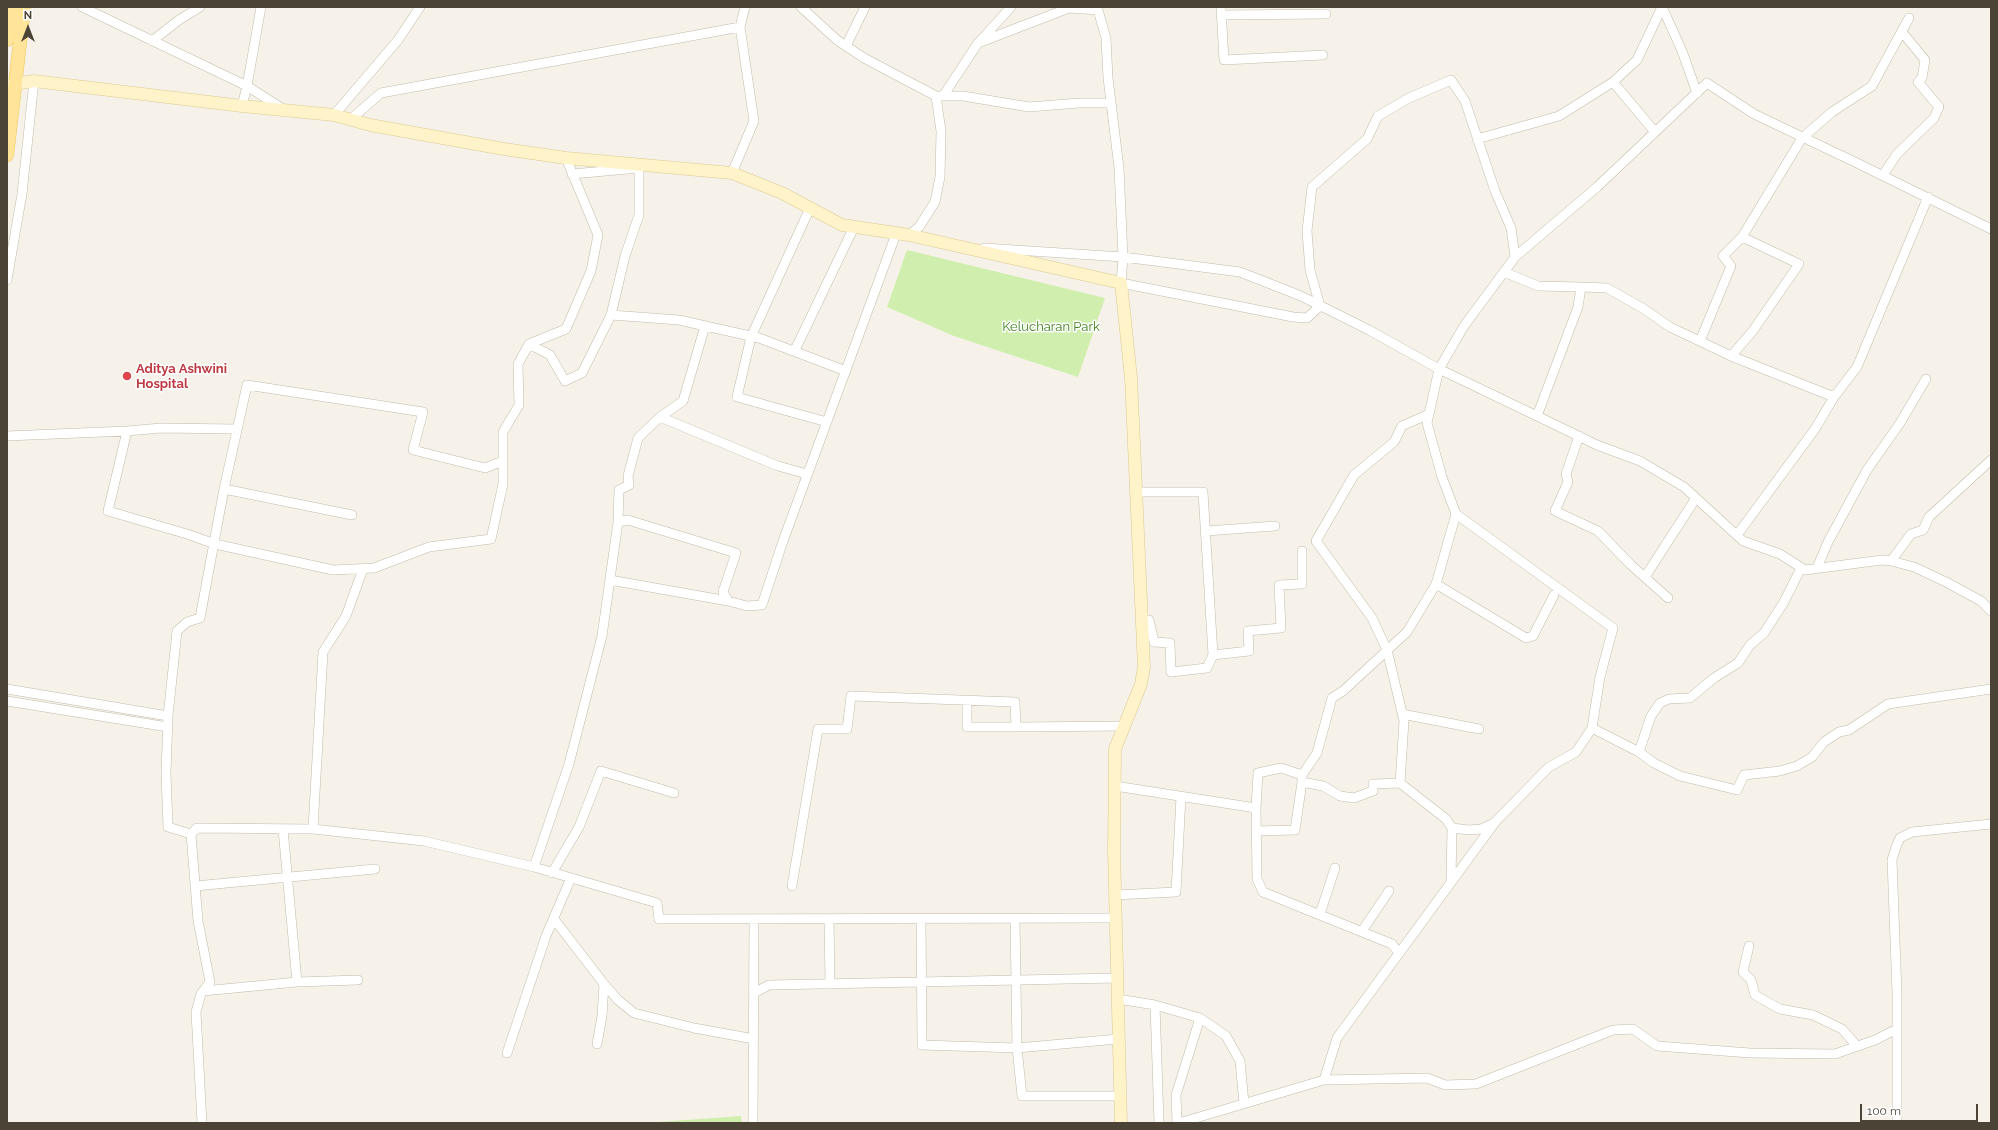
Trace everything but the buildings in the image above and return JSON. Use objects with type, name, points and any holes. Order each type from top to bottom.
[{"type":"main road","points":[[7,40],[12,7]]},
{"type":"main road","points":[[7,154],[11,85],[24,7]]},
{"type":"street","points":[[152,41],[179,20],[200,7]]},
{"type":"street","points":[[242,106],[261,7]]},
{"type":"street","points":[[334,115],[398,40],[420,7]]},
{"type":"street","points":[[732,173],[754,121],[740,27],[745,7]]},
{"type":"street","points":[[801,7],[846,46],[864,58],[939,96],[963,96],[1029,107],[1079,103],[1111,103]]},
{"type":"street","points":[[846,46],[865,7]]},
{"type":"street","points":[[909,235],[919,227],[935,202],[940,177],[941,131],[939,96],[978,43],[1011,7]]},
{"type":"street","points":[[85,8],[247,86],[283,109]]},
{"type":"street","points":[[978,43],[1069,8],[1098,10],[1106,38],[1111,103],[1119,168],[1123,257],[1121,283],[1131,378],[1144,667],[1140,684],[1115,749],[1114,852],[1118,978],[1118,1039],[1122,1096],[1121,1123]]},
{"type":"street","points":[[1477,139],[1559,116],[1613,82],[1637,60],[1662,8]]},
{"type":"street","points":[[1662,8],[1682,51],[1697,93]]},
{"type":"street","points":[[1323,56],[1224,60],[1221,11],[1326,14]]},
{"type":"street","points":[[1700,341],[1731,266],[1723,256],[1742,237],[1802,138],[1832,112],[1872,86],[1909,18]]},
{"type":"street","points":[[351,120],[381,93],[740,27]]},
{"type":"street","points":[[1883,175],[1897,154],[1934,118],[1939,107],[1918,82],[1922,78],[1926,60],[1902,32]]},
{"type":"street","points":[[1320,306],[1310,270],[1307,231],[1312,187],[1367,139],[1378,116],[1409,98],[1451,80],[1465,100],[1477,139],[1511,228],[1515,257]]},
{"type":"street","points":[[7,280],[22,194],[34,81]]},
{"type":"street","points":[[11,85],[34,81],[242,106],[334,115],[428,137],[566,158],[732,173],[782,193],[842,225],[909,235],[1121,283],[1293,318],[1307,318],[1320,306]]},
{"type":"street","points":[[1613,82],[1655,132]]},
{"type":"street","points":[[1324,1080],[1337,1038],[1495,823],[1549,767],[1576,752],[1592,728],[1600,677],[1613,628],[1456,514],[1442,477],[1427,423],[1439,368],[1464,326],[1515,257],[1598,187],[1707,83],[1754,114],[1883,175],[1991,229]]},
{"type":"street","points":[[127,431],[108,511],[187,534],[214,544],[333,570],[374,568],[429,547],[491,539],[503,484],[503,432],[519,405],[518,364],[529,344],[566,329],[591,271],[598,235],[566,158]]},
{"type":"street","points":[[529,344],[550,355],[565,381],[582,373],[611,315],[625,256],[639,215],[639,168],[572,174]]},
{"type":"street","points":[[1737,535],[1815,429],[1834,397],[1857,367],[1928,197]]},
{"type":"street","points":[[810,208],[751,337],[737,397],[827,422]]},
{"type":"street","points":[[795,350],[854,227]]},
{"type":"street","points":[[610,580],[728,601],[747,606],[762,605],[782,541],[896,234]]},
{"type":"street","points":[[1731,356],[1752,332],[1799,264],[1742,237]]},
{"type":"street","points":[[957,246],[1123,257],[1240,272],[1281,287],[1439,368],[1537,416],[1579,436],[1640,461],[1684,487],[1743,542],[1780,554],[1805,570],[1882,560],[1891,561],[1914,567],[1946,582],[1981,600],[1991,611]]},
{"type":"street","points":[[1504,272],[1538,286],[1607,288],[1644,309],[1670,327],[1731,356],[1834,397]]},
{"type":"street","points":[[1537,416],[1578,307],[1582,287]]},
{"type":"street","points":[[611,315],[679,320],[705,326],[751,337],[795,350],[846,370]]},
{"type":"street","points":[[534,868],[571,756],[602,636],[618,522],[619,490],[629,485],[628,476],[638,438],[660,417],[683,401],[705,326]]},
{"type":"street","points":[[1816,568],[1828,542],[1867,470],[1900,423],[1926,379]]},
{"type":"street","points":[[191,834],[168,827],[166,772],[168,716],[177,631],[187,622],[200,618],[224,489],[247,385],[423,412],[413,450],[485,468],[503,461]]},
{"type":"street","points":[[1400,783],[1404,721],[1387,650],[1372,618],[1316,541],[1354,475],[1394,442],[1402,426],[1429,414]]},
{"type":"street","points":[[660,417],[778,466],[807,474]]},
{"type":"street","points":[[7,436],[127,431],[161,428],[237,429]]},
{"type":"street","points":[[1579,436],[1566,474],[1568,482],[1555,511],[1598,531],[1668,598]]},
{"type":"street","points":[[1891,561],[1911,534],[1923,530],[1929,517],[1991,460]]},
{"type":"street","points":[[224,489],[352,515]]},
{"type":"street","points":[[1137,492],[1204,492],[1213,655],[1207,668],[1171,672],[1170,643],[1154,642],[1149,620]]},
{"type":"street","points":[[1645,577],[1696,498]]},
{"type":"street","points":[[1256,831],[1295,830],[1302,778],[1317,753],[1332,698],[1407,632],[1436,584],[1456,514]]},
{"type":"street","points":[[618,522],[628,520],[736,553],[724,592],[728,601]]},
{"type":"street","points":[[1206,531],[1275,526]]},
{"type":"street","points":[[1213,655],[1249,651],[1248,631],[1281,628],[1279,585],[1302,584],[1302,551]]},
{"type":"street","points":[[1639,752],[1651,716],[1660,703],[1669,699],[1690,698],[1714,678],[1738,663],[1750,645],[1764,633],[1784,602],[1801,568]]},
{"type":"street","points":[[313,829],[323,652],[346,616],[362,569]]},
{"type":"street","points":[[1436,584],[1526,638],[1533,636],[1554,595]]},
{"type":"street","points":[[7,689],[168,716]]},
{"type":"street","points":[[1592,728],[1639,752],[1654,763],[1680,776],[1737,790],[1744,775],[1780,771],[1797,766],[1812,757],[1824,742],[1839,732],[1849,730],[1888,704],[1991,689]]},
{"type":"street","points":[[792,886],[818,729],[847,729],[851,696],[1015,702],[1016,727]]},
{"type":"street","points":[[7,701],[168,727]]},
{"type":"street","points":[[967,701],[967,727],[1123,726]]},
{"type":"street","points":[[1402,714],[1479,729]]},
{"type":"street","points":[[1399,953],[1392,944],[1263,892],[1257,879],[1256,808],[1258,773],[1282,768],[1323,786],[1340,796],[1354,798],[1372,791],[1373,784],[1400,783],[1446,819],[1452,828],[1451,882]]},
{"type":"street","points":[[552,873],[579,827],[601,771],[674,793]]},
{"type":"street","points":[[1114,786],[1256,808]]},
{"type":"street","points":[[1115,895],[1176,892],[1181,797]]},
{"type":"street","points":[[1452,828],[1469,830],[1481,829],[1495,823]]},
{"type":"street","points":[[1897,1123],[1897,1028],[1892,860],[1896,847],[1900,838],[1912,832],[1991,824]]},
{"type":"street","points":[[202,1123],[196,1012],[203,991],[210,982],[198,921],[195,886],[191,834],[197,828],[313,829],[424,841],[534,868],[658,903],[659,919],[829,920],[1116,918]]},
{"type":"street","points":[[283,829],[297,982]]},
{"type":"street","points":[[1320,914],[1335,868]]},
{"type":"street","points":[[195,886],[375,869]]},
{"type":"street","points":[[507,1053],[554,919],[571,878]]},
{"type":"street","points":[[1362,931],[1389,891]]},
{"type":"street","points":[[554,919],[604,984],[618,1000],[634,1013],[694,1028],[754,1039]]},
{"type":"street","points":[[753,1123],[754,919]]},
{"type":"street","points":[[921,919],[922,1045],[1018,1048],[1118,1039]]},
{"type":"street","points":[[1015,919],[1018,1048],[1022,1096],[1122,1096]]},
{"type":"street","points":[[829,920],[830,984]]},
{"type":"street","points":[[1748,946],[1743,972],[1751,980],[1755,995],[1780,1008],[1814,1015],[1842,1029],[1857,1046]]},
{"type":"street","points":[[754,993],[769,985],[1118,978]]},
{"type":"street","points":[[203,991],[297,982],[358,980]]},
{"type":"street","points":[[597,1044],[602,1016],[604,984]]},
{"type":"street","points":[[1118,999],[1155,1005],[1200,1018],[1226,1036],[1240,1061],[1244,1103]]},
{"type":"street","points":[[1155,1005],[1159,1123]]},
{"type":"street","points":[[1200,1018],[1176,1095],[1178,1123],[1324,1080],[1427,1078],[1445,1085],[1476,1084],[1613,1030],[1633,1029],[1656,1046],[1750,1053],[1834,1054],[1875,1040],[1897,1028]]},
{"type":"green space","name":"Kelucharan Park","points":[[907,250],[1105,298],[1078,377],[954,336],[887,307]]},
{"type":"green space","points":[[741,1116],[742,1123],[645,1123]]},
{"type":"place","name":"Aditya Ashwini Hospital","points":[[127,376]]}]
